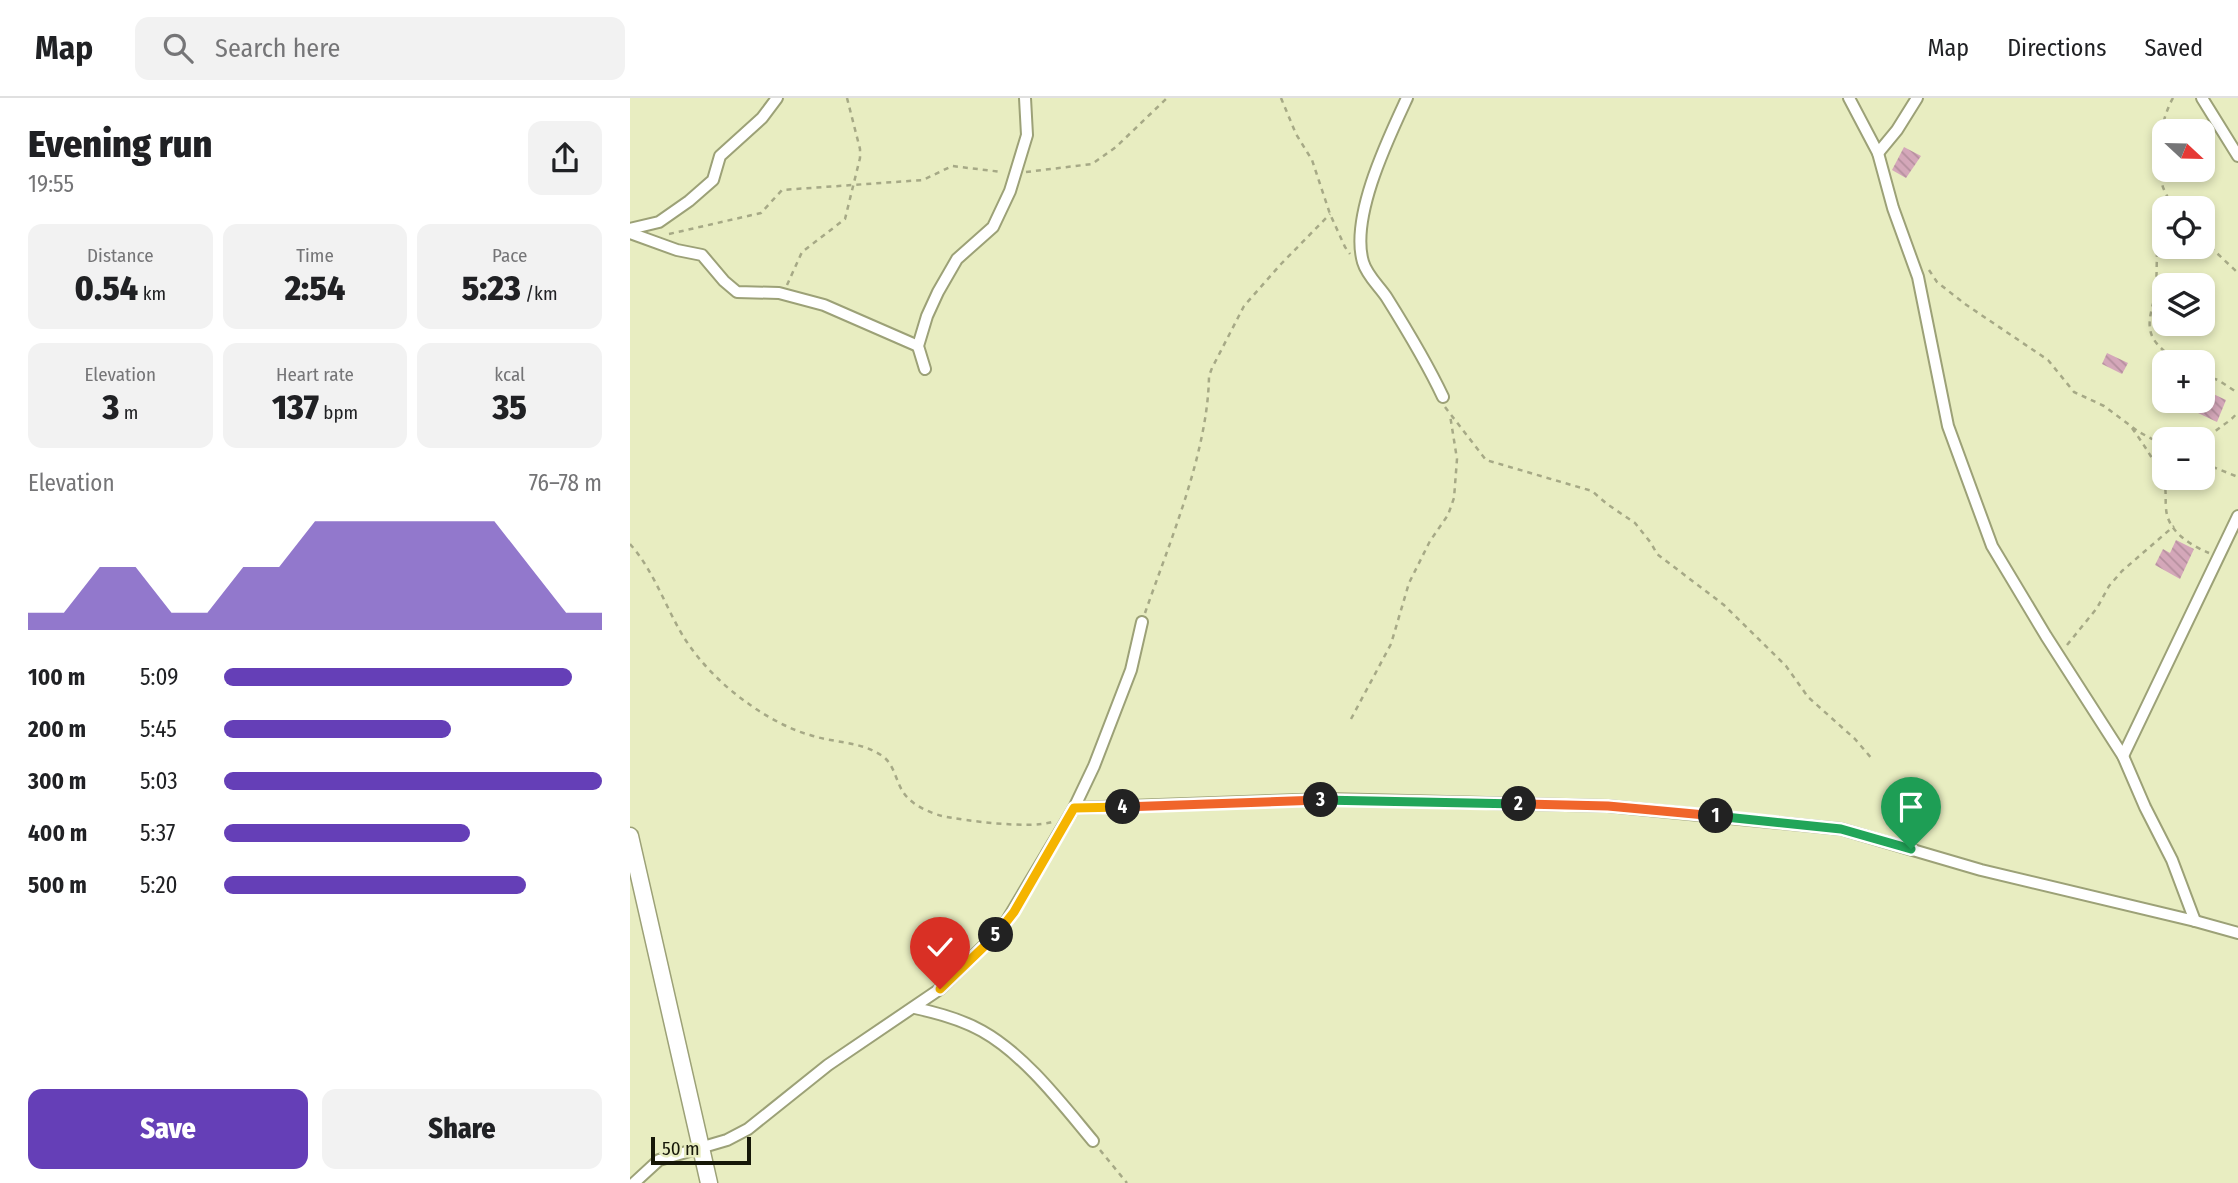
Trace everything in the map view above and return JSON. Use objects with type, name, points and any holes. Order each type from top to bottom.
[{"type":"street","points":[[630,231],[659,222],[713,180],[720,156],[762,118],[777,98]]},
{"type":"street","points":[[925,369],[918,346],[938,292],[957,259],[993,227],[1001,212],[1027,135],[1025,98]]},
{"type":"street","points":[[1407,98],[1378,164],[1368,197],[1362,223],[1363,264],[1388,300],[1443,397]]},
{"type":"street","points":[[1849,98],[1878,153],[1893,208],[1919,277],[1943,406],[1978,512],[2002,566],[2123,756],[2172,860],[2195,921]]},
{"type":"street","points":[[1878,153],[1897,130],[1917,98]]},
{"type":"street","points":[[2202,98],[2238,156]]},
{"type":"street","points":[[630,231],[677,250],[702,255],[737,292],[782,294],[824,305],[918,346]]},
{"type":"street","points":[[2123,756],[2238,516]]},
{"type":"street","points":[[634,1183],[659,1160],[727,1140],[748,1129],[828,1065],[940,989],[1003,927],[1072,812],[1094,766],[1131,670],[1142,622]]},
{"type":"street","points":[[1072,812],[1328,799],[1608,806],[1786,823],[1841,829],[1981,870],[2238,933]]},
{"type":"street","points":[[630,836],[709,1183]]},
{"type":"street","points":[[915,1007],[964,1022],[985,1032],[1020,1060],[1056,1096],[1093,1141]]},
{"type":"path","points":[[782,294],[802,252],[845,219],[858,171],[860,149],[847,98]]},
{"type":"path","points":[[649,238],[761,213],[782,190],[923,180],[952,166],[1015,173],[1092,164],[1116,147],[1167,98]]},
{"type":"path","points":[[1281,98],[1296,134],[1312,160],[1330,214],[1345,247],[1363,264]]},
{"type":"path","points":[[2168,196],[2162,186],[2159,167],[2164,125],[2173,98]]},
{"type":"path","points":[[1142,622],[1176,525],[1205,425],[1212,368],[1244,306],[1330,214]]},
{"type":"path","points":[[2215,251],[2238,273]]},
{"type":"path","points":[[2157,259],[2155,293],[2149,321],[2152,338],[2166,350]]},
{"type":"path","points":[[1924,263],[1937,282],[1948,291],[2048,359],[2074,392],[2104,406],[2152,439]]},
{"type":"path","points":[[2215,379],[2238,393]]},
{"type":"path","points":[[1351,719],[1391,644],[1409,583],[1430,541],[1448,515],[1454,498],[1457,460],[1450,415],[1443,397]]},
{"type":"path","points":[[2215,429],[2231,420],[2238,412]]},
{"type":"path","points":[[1450,415],[1460,424],[1486,460],[1586,488],[1635,523],[1657,554],[1724,605],[1786,666],[1808,697],[1855,739],[1873,760]]},
{"type":"path","points":[[2130,426],[2148,450],[2163,480],[2165,508],[2183,540],[2217,556]]},
{"type":"path","points":[[2215,468],[2238,477]]},
{"type":"path","points":[[2060,655],[2122,571],[2174,526]]},
{"type":"path","points":[[630,544],[647,567],[684,637],[696,654],[730,690],[759,711],[797,731],[852,744],[882,756],[893,770],[899,788],[909,800],[942,816],[1011,824],[1047,824],[1072,812]]},
{"type":"path","points":[[1093,1141],[1127,1183]]},
{"type":"building","points":[[1904,147],[1921,156],[1906,178],[1892,170]]},
{"type":"building","points":[[2107,353],[2128,363],[2122,374],[2102,364]]},
{"type":"building","points":[[2215,395],[2226,400],[2217,422],[2198,413],[2215,413]]},
{"type":"building","points":[[2176,540],[2194,549],[2180,579],[2155,565],[2163,549],[2170,553]]},
{"type":"route","points":[[940,989],[1003,927],[1074,808],[1328,799],[1608,806],[1841,829],[1911,849]]}]
